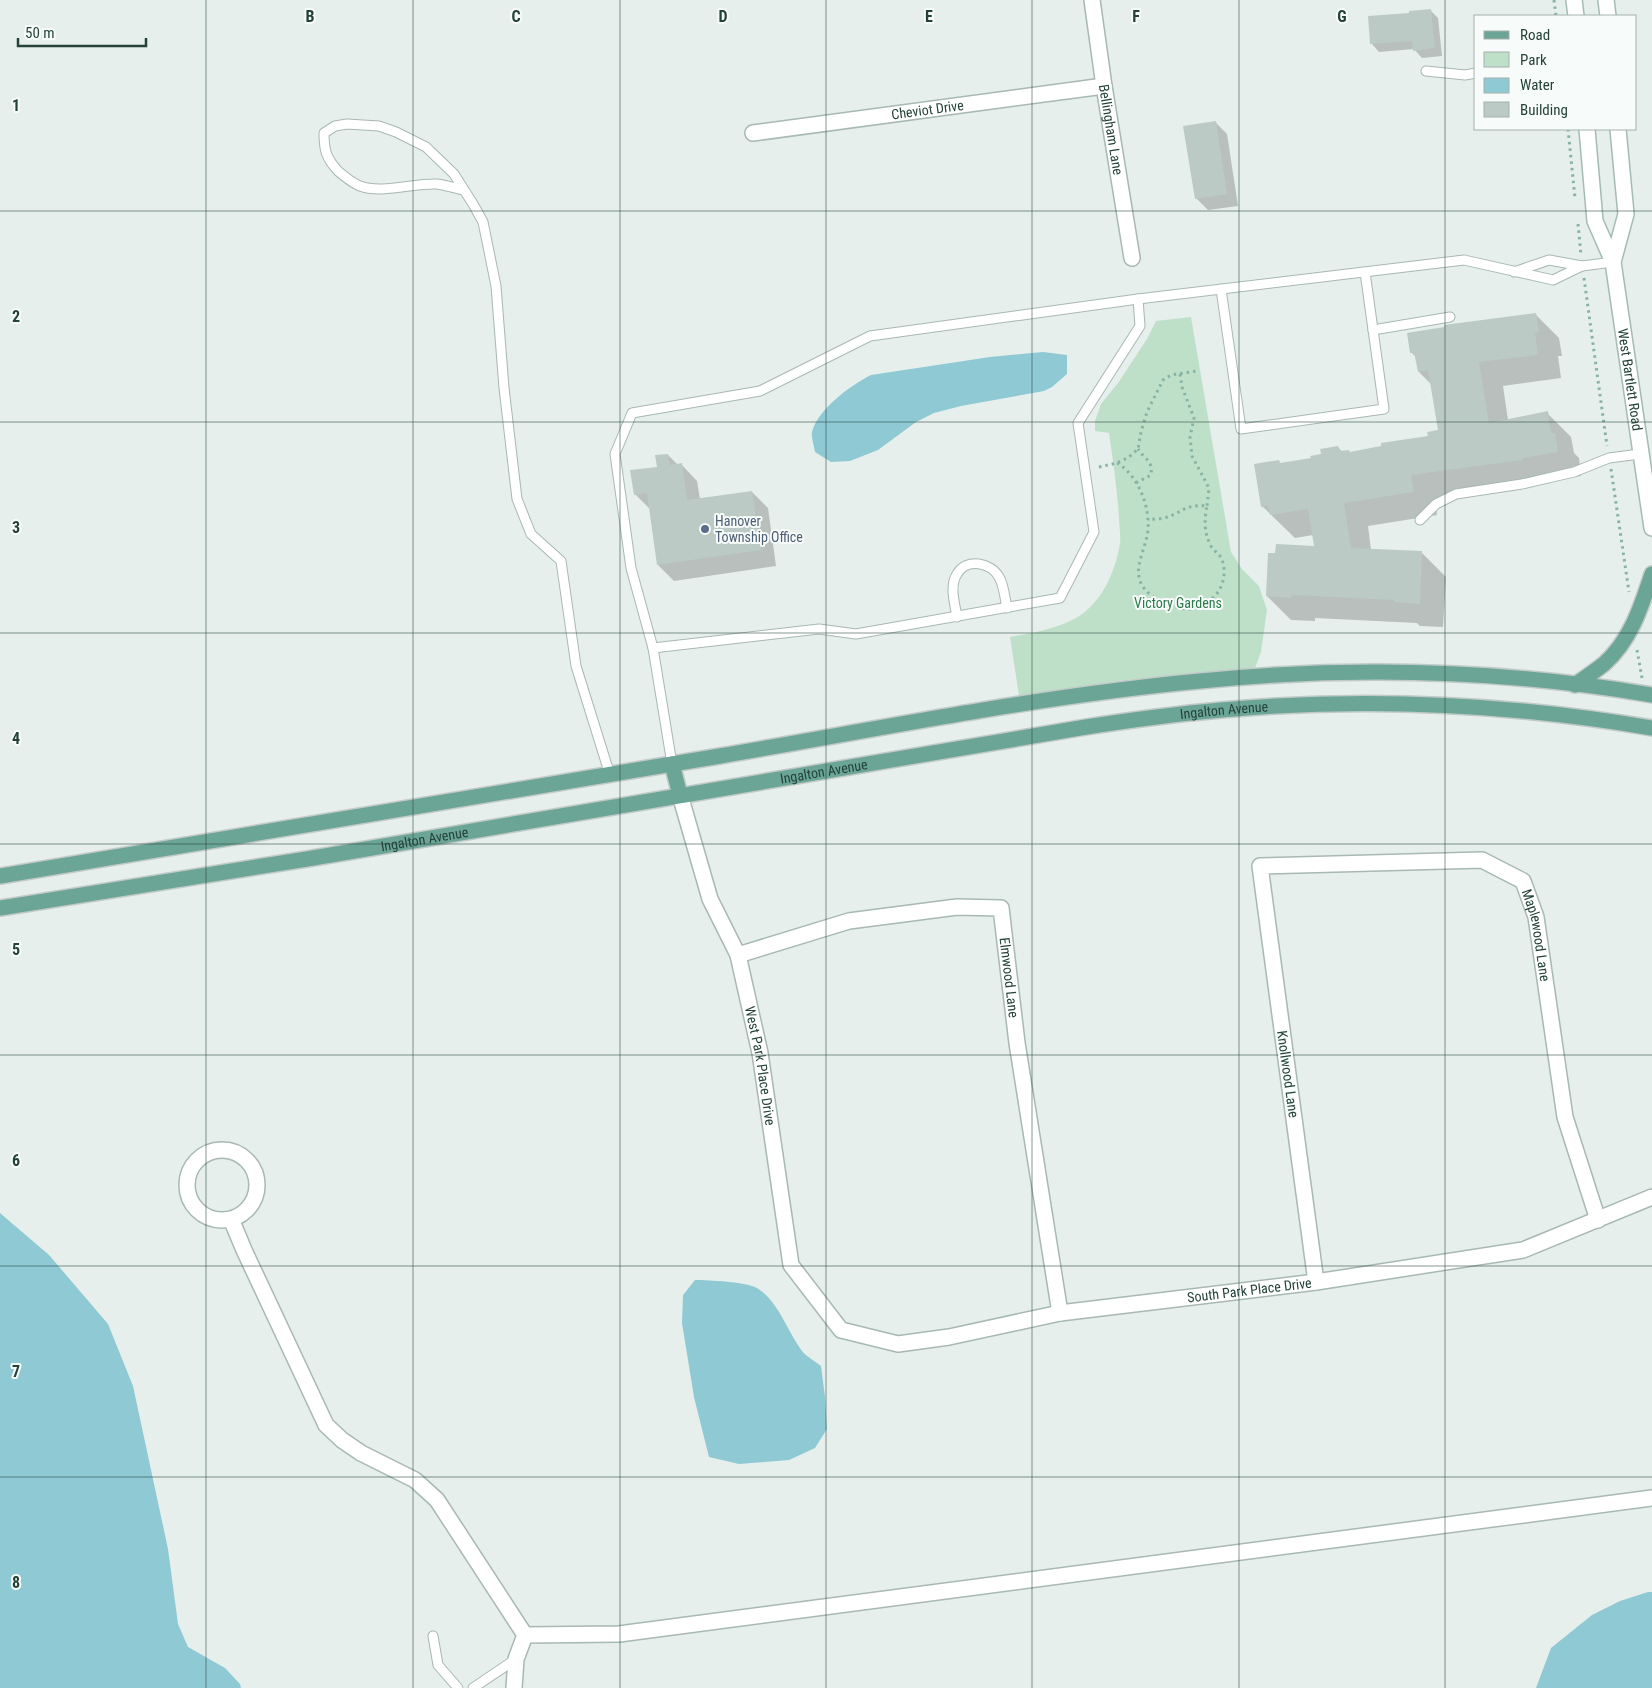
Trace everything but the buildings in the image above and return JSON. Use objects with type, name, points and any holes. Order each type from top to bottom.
[{"type":"main road","points":[[1575,685],[1604,663],[1622,644],[1634,625],[1652,574]]},
{"type":"main road","points":[[0,876],[293,829],[1018,705],[1205,680],[1348,672],[1435,674],[1575,685],[1652,696]]},
{"type":"main road","name":"Ingalton Avenue","points":[[0,908],[307,859],[1086,726],[1222,710],[1320,705],[1419,705],[1496,709],[1590,718],[1652,728]]},
{"type":"main road","points":[[672,764],[680,795]]},
{"type":"street","name":"Bellingham Lane","points":[[1092,0],[1132,258]]},
{"type":"street","points":[[1574,0],[1576,15]]},
{"type":"street","points":[[1606,0],[1608,15]]},
{"type":"street","name":"Cheviot Drive","points":[[753,133],[1104,86]]},
{"type":"street","name":"West Bartlett Road","points":[[1587,130],[1595,221],[1613,262],[1652,528]]},
{"type":"street","name":"West Bartlett Road","points":[[1613,262],[1626,214],[1618,130]]},
{"type":"street","name":"West Park Place Drive","points":[[680,795],[710,899],[738,955],[760,1052],[791,1265],[841,1330]]},
{"type":"street","name":"Maplewood Lane","points":[[1260,866],[1482,860],[1522,881],[1536,917],[1565,1117],[1598,1220]]},
{"type":"street","name":"Knollwood Lane","points":[[1260,866],[1316,1282]]},
{"type":"street","name":"Elmwood Lane","points":[[738,955],[849,921],[957,907],[1001,908],[1017,1043],[1060,1313]]},
{"type":"street","points":[[224,1150],[234,1152],[252,1166],[256,1176],[255,1198],[241,1214],[231,1219],[219,1220],[207,1216],[197,1210],[190,1200],[187,1188],[188,1176],[193,1165],[202,1156],[213,1151],[224,1150]]},
{"type":"street","name":"South Park Place Drive","points":[[841,1330],[898,1344],[948,1337],[1060,1313],[1316,1282],[1524,1250],[1652,1198]]},
{"type":"street","points":[[231,1219],[326,1425],[342,1440],[361,1453],[415,1480],[437,1500],[525,1635]]},
{"type":"street","points":[[525,1635],[619,1634],[1652,1498]]},
{"type":"street","points":[[514,1688],[516,1659],[525,1635]]},
{"type":"lane","points":[[1426,71],[1474,74]]},
{"type":"lane","points":[[463,190],[437,184],[407,185],[382,189],[360,186],[345,177],[331,163],[324,148],[324,133],[335,126],[348,124],[379,126],[396,132],[426,148],[454,174],[483,222],[496,286],[504,388],[517,499],[531,534],[561,562],[576,666],[610,775]]},
{"type":"lane","points":[[672,764],[653,648],[631,568],[615,454],[632,413],[760,391],[870,336],[1138,298],[1464,260],[1553,280],[1582,266]]},
{"type":"lane","points":[[1513,272],[1549,260],[1582,266],[1613,262]]},
{"type":"lane","points":[[1221,289],[1240,429],[1384,409],[1366,272]]},
{"type":"lane","points":[[653,648],[819,628],[856,634],[1060,598],[1094,532],[1078,423],[1140,326],[1138,298]]},
{"type":"lane","points":[[1373,330],[1450,317]]},
{"type":"lane","points":[[1420,520],[1436,504],[1456,494],[1522,484],[1574,472],[1609,458],[1640,454]]},
{"type":"lane","points":[[957,617],[953,589],[957,574],[966,566],[978,563],[991,566],[1000,578],[1007,608]]},
{"type":"lane","points":[[433,1636],[438,1665],[458,1688]]},
{"type":"lane","points":[[473,1688],[516,1659]]},
{"type":"path","points":[[1554,0],[1556,15]]},
{"type":"path","points":[[1568,130],[1576,207]]},
{"type":"path","points":[[1577,217],[1582,266],[1629,595]]},
{"type":"path","points":[[1136,483],[1151,475],[1152,467],[1150,462],[1142,456],[1138,449],[1147,412],[1163,380],[1171,375],[1197,371]]},
{"type":"path","points":[[1117,463],[1125,468],[1140,489],[1148,520],[1147,532],[1138,566],[1139,582],[1148,593],[1161,603],[1179,608],[1195,609],[1206,604],[1217,594],[1223,582],[1224,571],[1221,557],[1212,548],[1207,537],[1204,522],[1209,488],[1192,456],[1190,437],[1194,418],[1182,387],[1180,374]]},
{"type":"path","points":[[1098,467],[1117,463],[1138,449]]},
{"type":"path","points":[[1148,520],[1166,518],[1186,507],[1196,505],[1207,506]]},
{"type":"path","points":[[1634,625],[1640,665]]},
{"type":"green space","name":"Victory Gardens","points":[[1191,317],[1231,552],[1242,569],[1259,586],[1267,610],[1261,652],[1255,668],[1126,680],[1019,696],[1010,637],[1052,628],[1068,622],[1085,612],[1106,586],[1118,555],[1120,541],[1119,517],[1109,433],[1095,431],[1095,421],[1101,404],[1118,383],[1147,339],[1156,321]]},
{"type":"water","points":[[1043,352],[1067,355],[1067,374],[1052,387],[1044,391],[961,406],[934,413],[916,422],[878,450],[850,461],[831,462],[815,452],[812,432],[815,423],[828,406],[845,391],[871,375],[990,357]]},
{"type":"water","points":[[0,1213],[49,1255],[108,1324],[133,1386],[168,1549],[178,1624],[188,1647],[225,1668],[240,1684],[241,1688],[0,1688]]},
{"type":"water","points":[[695,1280],[736,1283],[757,1288],[765,1294],[777,1309],[802,1351],[821,1366],[827,1429],[815,1448],[789,1460],[739,1464],[709,1457],[694,1397],[682,1323],[683,1295]]},
{"type":"water","points":[[1652,1592],[1652,1688],[1536,1688],[1551,1648],[1592,1615],[1620,1601]]},
{"type":"place","name":"Hanover Township Office","points":[[705,529]]}]
